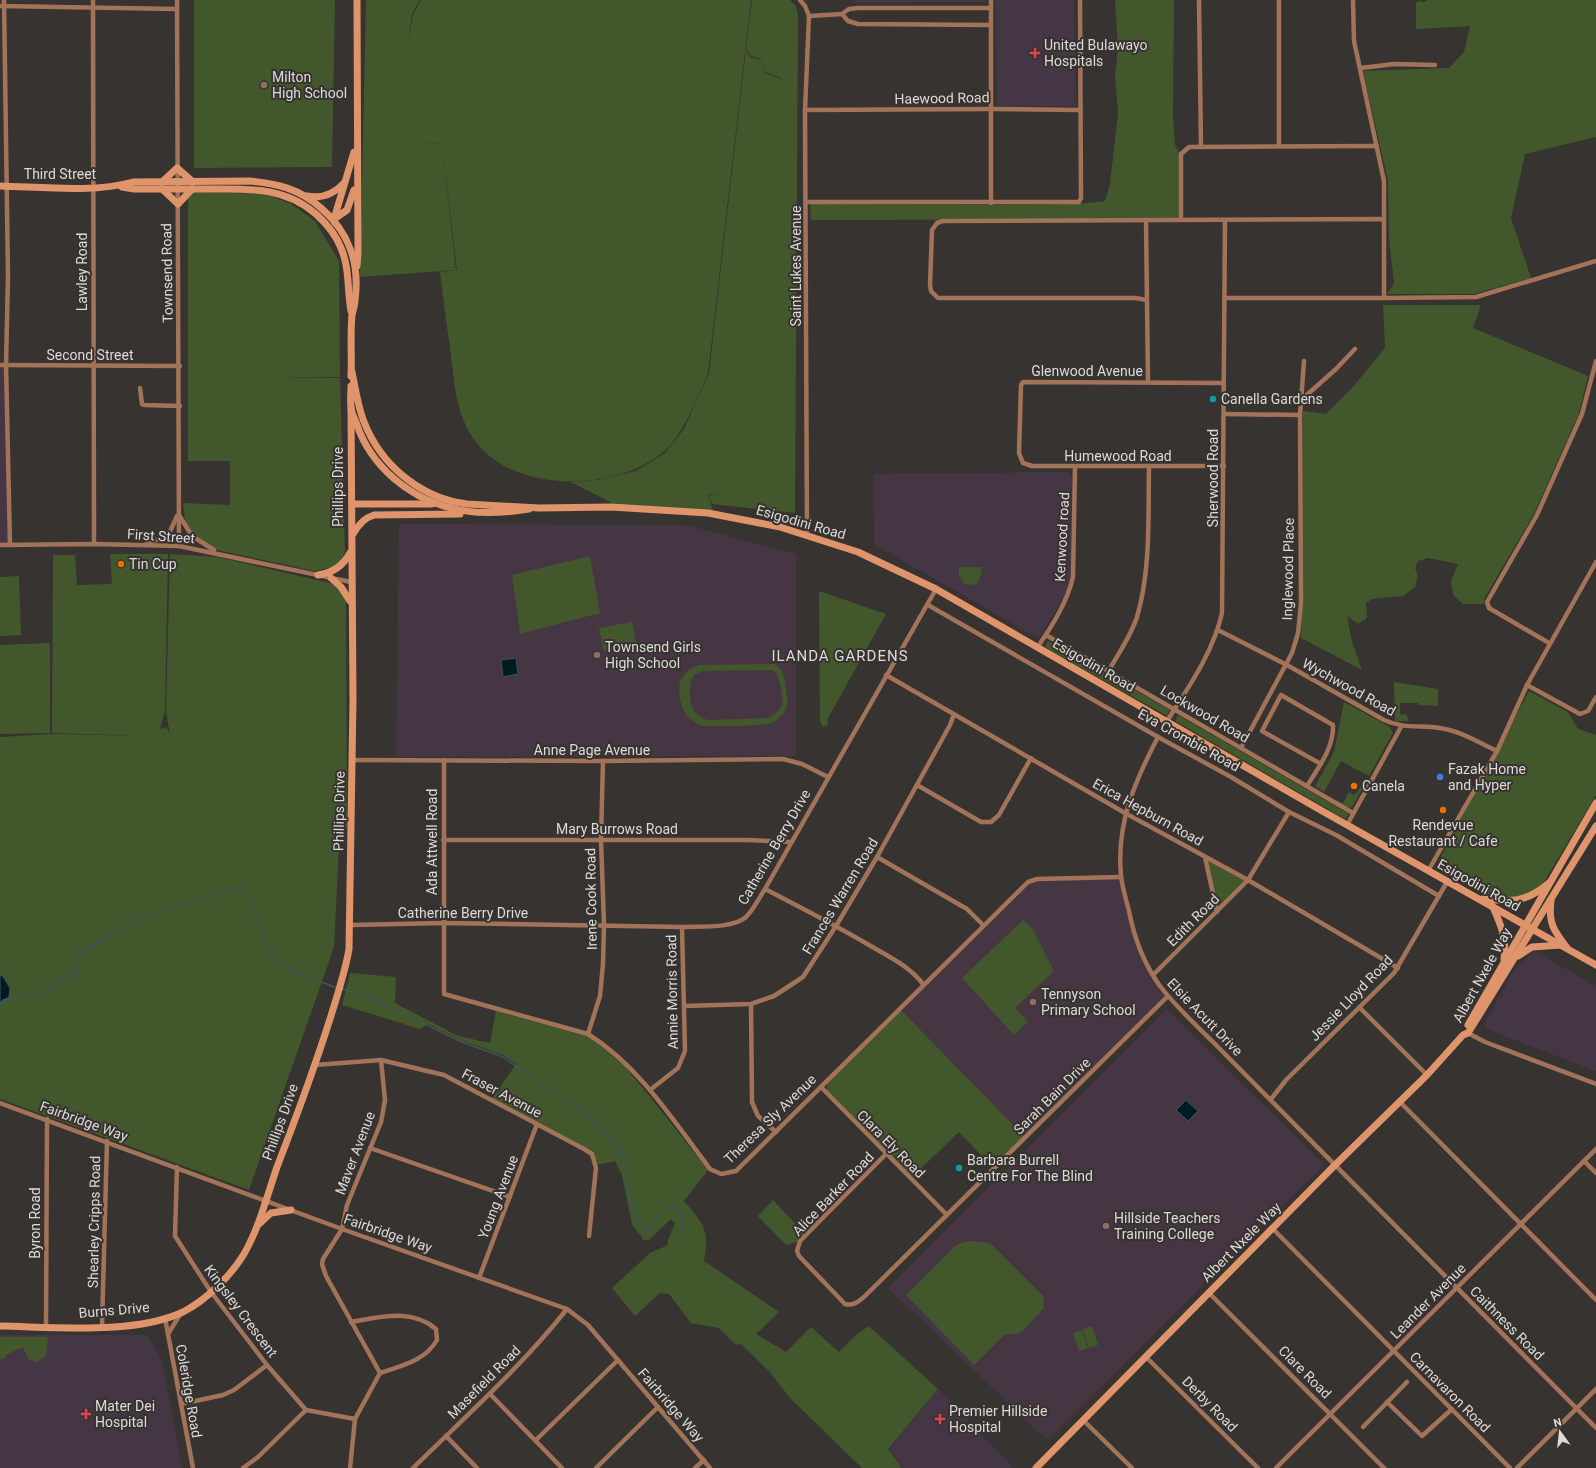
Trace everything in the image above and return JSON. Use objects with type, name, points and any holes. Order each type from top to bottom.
[{"type":"main road","points":[[356,272],[358,253],[357,0]]},
{"type":"main road","points":[[345,259],[344,246],[334,219],[357,143]]},
{"type":"main road","points":[[177,168],[193,185],[178,204],[162,186],[177,168]]},
{"type":"main road","points":[[303,195],[315,198],[325,196],[336,190],[346,181]]},
{"type":"main road","name":"Third Street","points":[[3,186],[94,187],[119,186],[133,182],[162,186],[177,186]]},
{"type":"main road","name":"Esigodini Road","points":[[177,186],[268,182],[292,189],[303,195],[316,203],[334,219],[350,246],[356,272],[355,299],[352,315],[351,408],[364,442],[384,469],[413,492],[436,504],[452,509],[500,513],[539,508]]},
{"type":"main road","points":[[334,219],[347,210],[357,182]]},
{"type":"main road","name":"Esigodini Road","points":[[193,185],[266,190],[297,200],[311,210],[329,227],[338,240],[348,272],[349,299],[352,315]]},
{"type":"main road","points":[[297,200],[306,202],[334,219]]},
{"type":"main road","name":"Esigodini Road","points":[[352,372],[358,403],[368,430],[386,460],[413,483],[428,492],[455,503],[539,508],[611,507],[688,511],[741,519],[807,535],[878,560],[936,590],[1447,882],[1596,965]]},
{"type":"main road","name":"Phillips Drive","points":[[265,1200],[315,1065],[343,977],[350,949],[353,760],[351,408]]},
{"type":"main road","points":[[352,504],[455,503]]},
{"type":"main road","points":[[351,536],[360,523],[374,515],[500,513]]},
{"type":"main road","points":[[318,575],[339,567],[346,561],[351,551]]},
{"type":"main road","points":[[331,578],[341,587],[352,603]]},
{"type":"main road","name":"Albert Nxele Way","points":[[1466,1033],[1525,925],[1554,878],[1596,803]]},
{"type":"main road","name":"Albert Nxele Way","points":[[1036,1468],[1335,1165],[1427,1075],[1466,1033],[1533,929],[1596,826]]},
{"type":"main road","points":[[1478,899],[1508,902],[1522,900],[1539,891],[1554,878]]},
{"type":"main road","points":[[1552,897],[1549,912],[1552,925],[1569,950]]},
{"type":"main road","points":[[1493,907],[1504,932],[1506,946],[1504,963]]},
{"type":"main road","points":[[1514,959],[1532,947],[1561,945]]},
{"type":"main road","name":"Burns Drive","points":[[0,1326],[102,1327],[131,1325],[165,1318],[182,1312],[211,1292],[233,1269],[244,1254],[257,1226],[265,1200]]},
{"type":"main road","points":[[257,1226],[271,1213],[291,1210]]},
{"type":"street","points":[[4,0],[2,6],[3,186],[10,545]]},
{"type":"street","name":"Lawley Road","points":[[93,0],[94,367],[92,456],[94,544]]},
{"type":"street","name":"Townsend Road","points":[[177,0],[177,186],[180,366],[178,514],[180,546]]},
{"type":"street","name":"Saint Lukes Avenue","points":[[800,0],[805,6],[808,16],[806,110],[807,535]]},
{"type":"street","points":[[991,0],[991,203]]},
{"type":"street","points":[[806,202],[1079,202],[1081,198],[1080,0]]},
{"type":"street","points":[[1199,0],[1201,147]]},
{"type":"street","points":[[1279,0],[1279,146]]},
{"type":"street","points":[[1353,0],[1353,36],[1384,181],[1384,298]]},
{"type":"street","points":[[2,6],[93,9],[177,9]]},
{"type":"street","points":[[808,16],[842,14],[849,9],[858,8],[991,8]]},
{"type":"street","points":[[842,14],[848,21],[858,24],[992,24]]},
{"type":"street","points":[[1361,68],[1394,64],[1435,65]]},
{"type":"street","name":"Haewood Road","points":[[806,110],[1080,110]]},
{"type":"street","points":[[1181,220],[1181,154],[1189,147],[1377,146]]},
{"type":"street","points":[[1146,300],[1136,298],[940,298],[933,294],[930,286],[932,230],[937,223],[942,221],[1384,219]]},
{"type":"street","name":"Sherwood Road","points":[[1167,721],[1200,667],[1218,630],[1222,613],[1224,595],[1224,220]]},
{"type":"street","points":[[1146,221],[1148,382]]},
{"type":"street","points":[[1225,298],[1476,297],[1596,261]]},
{"type":"street","points":[[1300,401],[1336,369],[1355,349]]},
{"type":"street","name":"Inglewood Place","points":[[1241,748],[1287,665],[1296,642],[1301,603],[1300,401],[1304,361]]},
{"type":"street","points":[[1549,643],[1489,608],[1487,602],[1537,515],[1582,414],[1596,361]]},
{"type":"street","name":"Second Street","points":[[0,365],[94,367],[180,366]]},
{"type":"street","name":"Glenwood Avenue","points":[[1019,453],[1021,385],[1023,382],[1223,383]]},
{"type":"street","points":[[140,388],[142,404],[144,405],[180,406]]},
{"type":"street","points":[[1224,414],[1300,415]]},
{"type":"street","name":"Humewood Road","points":[[1019,453],[1021,460],[1026,465],[1149,468],[1224,466]]},
{"type":"street","name":"Kenwood road","points":[[1037,648],[1046,635],[1070,591],[1074,577],[1075,467]]},
{"type":"street","points":[[1108,672],[1133,627],[1140,605],[1146,567],[1149,468]]},
{"type":"street","points":[[141,545],[168,536],[178,514]]},
{"type":"street","points":[[178,514],[192,536],[218,553]]},
{"type":"street","name":"First Street","points":[[0,545],[94,544],[180,546],[351,582]]},
{"type":"street","points":[[1428,871],[1497,751],[1527,685],[1549,643],[1596,562]]},
{"type":"street","name":"Catherine Berry Drive","points":[[351,925],[443,923],[682,927],[715,926],[739,922],[750,913],[765,889],[886,675],[936,590]]},
{"type":"street","name":"Eva Crombie Road","points":[[928,605],[1158,737],[1231,777],[1289,812],[1342,839],[1439,896]]},
{"type":"street","name":"Wychwood Road","points":[[1218,630],[1287,665],[1384,720],[1401,727],[1447,729],[1497,751]]},
{"type":"street","name":"Lockwood Road","points":[[1046,635],[1108,672],[1175,708],[1353,813]]},
{"type":"street","name":"Erica Hepburn Road","points":[[886,675],[1125,813],[1248,880],[1398,968]]},
{"type":"street","points":[[1527,685],[1580,714],[1588,711],[1596,697]]},
{"type":"street","points":[[1307,786],[1321,764],[1330,747],[1334,725],[1281,695],[1262,731],[1321,764]]},
{"type":"street","name":"Frances Warren Road","points":[[684,1006],[751,1004],[774,996],[803,977],[836,926],[877,857],[950,725],[954,714]]},
{"type":"street","points":[[1347,825],[1401,727]]},
{"type":"street","name":"Elsie Acutt Drive","points":[[1158,737],[1138,775],[1125,813],[1121,839],[1121,877],[1139,946],[1154,975],[1168,996],[1335,1165]]},
{"type":"street","points":[[917,785],[981,822],[991,822],[999,815],[1031,758]]},
{"type":"street","name":"Anne Page Avenue","points":[[353,760],[603,761],[783,759],[802,764],[828,777]]},
{"type":"street","name":"Ada Attwell Road","points":[[443,923],[444,760]]},
{"type":"street","name":"Irene Cook Road","points":[[588,1034],[602,983],[604,925],[601,840],[603,761]]},
{"type":"street","name":"Edith Road","points":[[1154,975],[1248,880],[1289,812]]},
{"type":"street","name":"Mary Burrows Road","points":[[444,840],[747,840],[791,842]]},
{"type":"street","points":[[877,857],[967,909],[983,925]]},
{"type":"street","points":[[1205,857],[1217,912]]},
{"type":"street","name":"Theresa Sly Avenue","points":[[443,923],[444,996],[588,1034],[606,1045],[650,1090],[710,1169],[721,1174],[736,1171],[923,984],[1028,882],[1033,880],[1121,877]]},
{"type":"street","name":"Jessie Lloyd Road","points":[[1271,1099],[1292,1075],[1398,968],[1447,882]]},
{"type":"street","points":[[765,889],[836,926],[897,961],[913,973],[923,984]]},
{"type":"street","name":"Annie Morris Road","points":[[650,1090],[671,1075],[682,1062],[686,1042],[682,927]]},
{"type":"street","name":"Sarah Bain Drive","points":[[845,1304],[851,1305],[857,1303],[864,1297],[1168,996]]},
{"type":"street","points":[[751,1004],[752,1102],[758,1116],[776,1132]]},
{"type":"street","points":[[1360,1008],[1427,1075]]},
{"type":"street","points":[[1466,1033],[1485,1042],[1596,1084]]},
{"type":"street","name":"Fraser Avenue","points":[[315,1065],[381,1060],[444,1075],[584,1148],[592,1154],[596,1168],[589,1236]]},
{"type":"street","name":"Maver Avenue","points":[[342,1229],[345,1209],[381,1122],[385,1100],[381,1060]]},
{"type":"street","name":"Clara Ely Road","points":[[821,1087],[947,1215]]},
{"type":"street","points":[[1400,1102],[1596,1300]]},
{"type":"street","name":"Fairbridge Way","points":[[0,1103],[107,1141],[342,1229],[567,1309],[588,1325],[710,1468]]},
{"type":"street","name":"Byron Road","points":[[46,1327],[47,1119]]},
{"type":"street","name":"Young Avenue","points":[[480,1278],[537,1124]]},
{"type":"street","name":"Shearley Cripps Road","points":[[102,1327],[107,1141]]},
{"type":"street","points":[[370,1148],[510,1197]]},
{"type":"street","name":"Leander Avenue","points":[[1276,1468],[1330,1412],[1596,1149]]},
{"type":"street","name":"Alice Barker Road","points":[[845,1304],[799,1256],[798,1247],[800,1241],[886,1154]]},
{"type":"street","points":[[1584,1161],[1596,1173]]},
{"type":"street","name":"Caithness Road","points":[[1335,1165],[1596,1428]]},
{"type":"street","name":"Kingsley Crescent","points":[[177,1167],[175,1236],[211,1292],[267,1365],[306,1410]]},
{"type":"street","points":[[342,1229],[323,1259],[322,1264],[326,1276],[380,1373]]},
{"type":"street","name":"Carnavaron Road","points":[[1273,1229],[1510,1468]]},
{"type":"street","name":"Clare Road","points":[[1209,1293],[1330,1412],[1384,1468]]},
{"type":"street","name":"Masefield Road","points":[[413,1468],[490,1394],[547,1334],[567,1309]]},
{"type":"street","points":[[168,1334],[182,1312]]},
{"type":"street","points":[[350,1468],[355,1419],[380,1373],[412,1362],[423,1356],[437,1340],[436,1329],[430,1325],[401,1315],[351,1322]]},
{"type":"street","name":"Coleridge Road","points":[[165,1318],[192,1468]]},
{"type":"street","name":"Derby Road","points":[[1146,1357],[1258,1468]]},
{"type":"street","points":[[536,1440],[618,1360]]},
{"type":"street","points":[[181,1404],[223,1395],[234,1390],[267,1365]]},
{"type":"street","points":[[1363,1427],[1406,1382]]},
{"type":"street","points":[[1517,1468],[1596,1389]]},
{"type":"street","points":[[490,1394],[562,1468]]},
{"type":"street","points":[[1388,1402],[1422,1436],[1452,1409]]},
{"type":"street","points":[[596,1468],[658,1407]]},
{"type":"street","points":[[243,1468],[258,1457],[306,1410],[355,1419]]},
{"type":"street","points":[[1083,1420],[1132,1468]]},
{"type":"street","points":[[446,1436],[477,1468]]},
{"type":"street","points":[[695,1468],[704,1460]]},
{"type":"shaded area","points":[[853,0],[986,0],[986,2],[856,3]]},
{"type":"shaded area","name":"United Bulawayo Hospitals","points":[[995,0],[1074,0],[1076,106],[997,106]]},
{"type":"shaded area","points":[[0,367],[4,367],[9,543],[0,543]]},
{"type":"shaded area","points":[[1069,472],[1072,478],[1071,577],[1068,590],[1039,639],[874,544],[873,474]]},
{"type":"shaded area","name":"Townsend Girls High School","points":[[399,524],[686,525],[796,554],[796,756],[396,757]]},
{"type":"shaded area","name":"Tennyson Primary School","points":[[1120,879],[1138,947],[1167,996],[1025,1137],[900,1009],[1029,883],[1034,881]]},
{"type":"shaded area","points":[[1534,951],[1596,986],[1596,1071],[1486,1029],[1484,1024],[1515,969]]},
{"type":"shaded area","name":"Hillside Teachers Training College","points":[[1167,1009],[1324,1165],[1047,1440],[888,1288]]},
{"type":"shaded area","name":"Mater Dei Hospital","points":[[0,1335],[147,1335],[162,1360],[182,1468],[0,1468]]},
{"type":"shaded area","name":"Premier Hillside Hospital","points":[[938,1389],[1014,1468],[903,1468],[889,1449]]},
{"type":"green space","name":"Milton High School","points":[[194,0],[335,0],[332,167],[194,168]]},
{"type":"green space","points":[[366,0],[420,0],[412,14],[408,39],[413,15],[421,0],[751,0],[708,373],[689,416],[676,438],[661,454],[641,466],[617,475],[592,480],[566,481],[539,478],[515,471],[493,459],[476,442],[464,420],[454,384],[440,272],[457,270],[442,144],[456,270],[360,277]]},
{"type":"green space","points":[[752,0],[790,0],[796,6],[798,17],[795,513],[712,504],[709,495],[719,494],[708,494],[713,511],[616,505],[571,482],[598,480],[636,471],[664,454],[684,429],[709,373],[746,49],[750,57],[760,60],[765,73],[781,79],[785,85],[781,78],[765,72],[760,59],[751,56],[746,48]]},
{"type":"green space","points":[[1115,0],[1174,0],[1173,116],[1175,145],[1180,154],[1179,219],[811,220],[810,204],[990,205],[1077,204],[1105,201],[1110,184],[1118,113],[1115,77],[1118,48]]},
{"type":"green space","points":[[1428,0],[1596,0],[1596,137],[1525,154],[1511,218],[1531,278],[1474,294],[1387,294],[1394,283],[1389,239],[1388,181],[1363,71],[1449,68],[1464,52],[1470,26],[1416,29],[1416,3],[1419,1],[1425,2]]},
{"type":"green space","points":[[192,192],[265,194],[290,203],[315,221],[339,261],[340,377],[272,377],[340,378],[345,553],[336,567],[314,571],[217,550],[192,536],[185,519],[183,503],[230,505],[230,461],[188,461],[188,198]]},
{"type":"green space","points":[[1383,305],[1481,305],[1473,328],[1588,376],[1579,413],[1534,514],[1484,599],[1484,604],[1463,604],[1453,595],[1451,581],[1458,564],[1428,558],[1418,561],[1415,568],[1418,576],[1415,587],[1403,596],[1372,599],[1366,603],[1367,618],[1358,624],[1347,616],[1352,642],[1362,670],[1301,638],[1303,411],[1326,414],[1352,388],[1385,348]]},
{"type":"green space","points":[[110,554],[168,554],[165,711],[158,736],[160,729],[167,727],[170,735],[166,711],[170,554],[217,557],[330,583],[339,589],[346,601],[347,829],[340,826],[334,947],[249,1190],[0,1099],[0,737],[52,734],[150,736],[52,733],[53,555],[75,555],[77,585],[112,584]]},
{"type":"green space","points":[[590,556],[600,613],[520,634],[512,575]]},
{"type":"green space","points":[[959,567],[982,567],[981,575],[976,585],[964,584],[959,576]]},
{"type":"green space","points":[[19,576],[21,635],[0,636],[0,577]]},
{"type":"green space","points":[[819,591],[886,614],[827,720],[828,725],[823,727],[820,722]]},
{"type":"green space","points":[[632,622],[636,644],[604,651],[599,628]]},
{"type":"green space","points":[[1048,641],[1170,710],[1167,716],[1045,647]]},
{"type":"green space","points":[[50,643],[50,733],[0,734],[0,645]]},
{"type":"green space","points":[[775,664],[781,670],[785,683],[787,705],[784,713],[771,723],[749,726],[703,726],[693,721],[684,711],[681,703],[679,685],[685,674],[699,665]],"holes":[[[772,670],[775,672],[780,686],[782,705],[778,711],[768,718],[708,720],[699,716],[693,709],[690,697],[690,687],[692,678],[696,674],[703,671]]]},
{"type":"green space","points":[[1394,682],[1438,689],[1438,706],[1418,705],[1418,703],[1400,703],[1400,715],[1406,714],[1409,721],[1395,721]]},
{"type":"green space","points":[[1529,691],[1568,712],[1578,729],[1596,735],[1596,795],[1543,884],[1533,893],[1520,897],[1491,897],[1435,868]]},
{"type":"green space","points":[[1344,702],[1390,727],[1393,733],[1369,776],[1341,761],[1324,792],[1315,786],[1334,752]]},
{"type":"green space","points":[[1178,715],[1349,814],[1345,819],[1175,721]]},
{"type":"green space","points":[[1362,784],[1364,786],[1352,807],[1347,808],[1337,802],[1343,803],[1349,792],[1354,795],[1356,792],[1357,793]]},
{"type":"green space","points":[[1207,860],[1246,881],[1217,909]]},
{"type":"green space","points":[[1023,920],[1032,928],[1054,971],[1015,1008],[1028,1022],[1014,1035],[962,978]]},
{"type":"green space","points":[[350,973],[396,977],[395,1003],[458,1036],[490,1043],[496,1011],[587,1036],[603,1047],[625,1067],[708,1170],[684,1201],[701,1222],[706,1234],[704,1261],[779,1312],[756,1334],[786,1352],[811,1327],[839,1352],[856,1335],[869,1326],[938,1389],[888,1449],[902,1468],[862,1468],[791,1399],[768,1370],[741,1344],[735,1344],[719,1328],[691,1323],[669,1294],[660,1293],[635,1316],[612,1288],[650,1253],[668,1245],[668,1240],[675,1223],[671,1219],[649,1240],[643,1240],[632,1224],[622,1175],[615,1161],[597,1165],[593,1154],[492,1099],[516,1064],[503,1055],[463,1041],[428,1024],[420,1029],[342,1005]]},
{"type":"green space","points":[[901,1010],[1025,1137],[993,1168],[959,1132],[911,1178],[826,1091],[828,1083]]},
{"type":"green space","points":[[773,1200],[804,1233],[797,1242],[786,1245],[758,1216]]},
{"type":"green space","points":[[970,1241],[990,1243],[1043,1296],[1044,1308],[1023,1331],[1017,1334],[1004,1335],[974,1365],[906,1295],[954,1247],[961,1243]]},
{"type":"green space","points":[[1092,1326],[1098,1345],[1089,1348],[1083,1329]]},
{"type":"green space","points":[[1082,1330],[1088,1348],[1079,1351],[1073,1333]]},
{"type":"green space","points":[[0,1337],[48,1337],[46,1356],[37,1362],[29,1360],[23,1347],[6,1355],[4,1359],[0,1359]]},
{"type":"water","points":[[516,658],[518,674],[503,677],[501,660]]},
{"type":"water","points":[[2,975],[10,988],[9,997],[0,1002],[0,976]]},
{"type":"water","points":[[1186,1100],[1198,1111],[1188,1121],[1176,1110]]},
{"type":"waterway","points":[[0,1006],[3,1000],[40,995],[60,980],[79,972],[75,957],[107,936],[149,915],[242,887],[276,960],[300,974],[337,988]]},
{"type":"waterway","points":[[341,989],[365,995],[462,1042],[503,1057],[597,1123],[617,1144],[624,1161],[630,1198],[639,1222],[647,1231],[665,1207],[682,1210],[684,1244]]},
{"type":"place","name":"United Bulawayo Hospitals","points":[[1035,53]]},
{"type":"place","name":"Milton High School","points":[[264,85]]},
{"type":"place","name":"Canella Gardens","points":[[1213,399]]},
{"type":"place","name":"Tin Cup","points":[[121,564]]},
{"type":"place","name":"Townsend Girls High School","points":[[597,655]]},
{"type":"place","name":"Fazak Home and Hyper","points":[[1440,777]]},
{"type":"place","name":"Canela","points":[[1354,786]]},
{"type":"place","name":"Rendevue Restaurant / Cafe","points":[[1443,810]]},
{"type":"place","name":"Tennyson Primary School","points":[[1033,1002]]},
{"type":"place","name":"Barbara Burrell Centre For The Blind","points":[[959,1168]]},
{"type":"place","name":"Hillside Teachers Training College","points":[[1106,1226]]},
{"type":"place","name":"Mater Dei Hospital","points":[[86,1414]]},
{"type":"place","name":"Premier Hillside Hospital","points":[[940,1419]]},
{"type":"district","name":"ILANDA GARDENS","points":[[840,656]]}]
